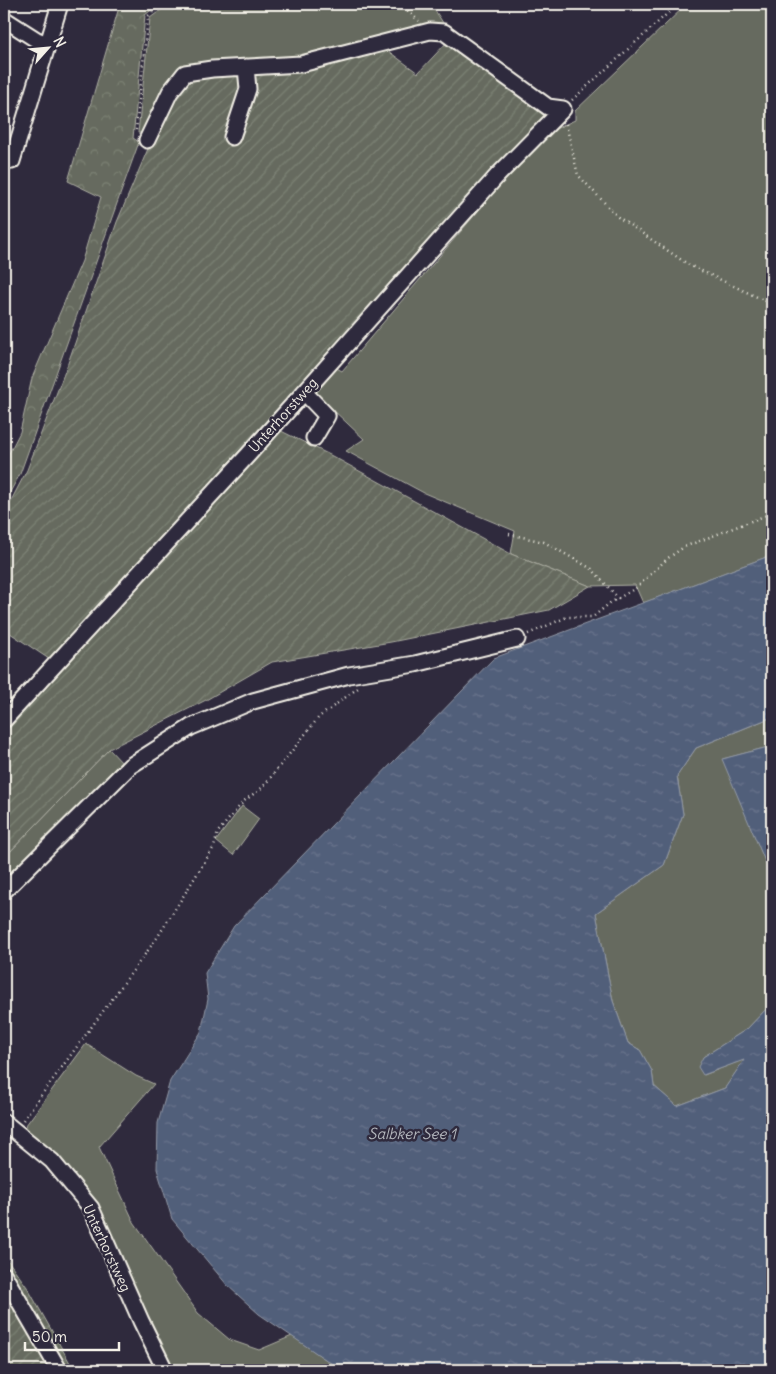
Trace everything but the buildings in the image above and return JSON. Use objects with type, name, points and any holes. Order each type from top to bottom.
[{"type":"street","points":[[8,158],[60,4]]},
{"type":"street","points":[[4,18],[38,40],[48,44]]},
{"type":"street","points":[[147,140],[170,92],[185,73],[300,64],[430,31],[444,32],[548,107],[563,109]]},
{"type":"street","points":[[232,138],[248,89],[246,67]]},
{"type":"street","name":"Unterhorstweg","points":[[4,720],[304,392],[497,176],[563,109]]},
{"type":"street","points":[[304,392],[327,416],[314,438]]},
{"type":"street","points":[[4,891],[130,766],[191,728],[253,701],[349,675],[415,664],[517,639]]},
{"type":"street","name":"Unterhorstweg","points":[[13,1130],[52,1161],[91,1208],[165,1370]]},
{"type":"street","points":[[4,1275],[59,1370]]},
{"type":"path","points":[[147,140],[135,137],[144,48],[148,16],[163,4]]},
{"type":"path","points":[[400,4],[430,31]]},
{"type":"path","points":[[678,4],[563,109],[578,175],[618,217],[689,265],[772,304]]},
{"type":"path","points":[[517,639],[567,618],[593,617],[610,603],[636,588],[668,558],[684,547],[772,513]]},
{"type":"path","points":[[510,534],[544,542],[592,569],[619,599]]},
{"type":"path","points":[[13,1130],[157,938],[214,847],[218,832],[244,801],[263,787],[319,718],[360,686]]},
{"type":"green space","points":[[120,4],[159,4],[145,15],[133,138],[139,142],[20,474],[4,503],[4,463],[20,432],[32,378],[82,261],[101,197],[68,181]]},
{"type":"green space","points":[[169,4],[431,4],[445,26],[307,60],[182,70],[142,133],[138,133],[150,18]]},
{"type":"green space","points":[[687,4],[772,4],[772,555],[643,603],[635,585],[590,586],[511,554],[515,531],[424,493],[346,451],[364,439],[314,392],[333,366],[342,371],[507,177],[513,166],[546,133],[575,120],[575,111]]},
{"type":"green space","points":[[450,39],[548,118],[490,176],[264,423],[52,661],[4,629],[4,514],[27,470],[67,366],[117,222],[150,144],[185,78],[384,48],[418,73]]},
{"type":"green space","points":[[275,428],[332,456],[511,554],[590,586],[549,610],[391,642],[272,662],[206,700],[109,749],[4,858],[4,730]]},
{"type":"green space","points":[[772,717],[772,746],[723,759],[772,878],[772,1003],[747,1029],[703,1057],[704,1075],[745,1059],[725,1088],[677,1106],[654,1086],[652,1071],[640,1050],[628,1043],[613,1001],[596,913],[664,865],[683,814],[677,776],[696,748]]},
{"type":"green space","points":[[109,749],[123,764],[4,880],[4,858]]},
{"type":"green space","points":[[242,806],[259,819],[233,855],[216,841]]},
{"type":"green space","points":[[86,1044],[136,1076],[154,1084],[99,1147],[134,1222],[198,1313],[230,1340],[259,1350],[292,1336],[341,1370],[173,1370],[95,1206],[23,1129]]},
{"type":"green space","points":[[4,1255],[27,1287],[74,1370],[4,1370]]},
{"type":"water","name":"Salbker See 1","points":[[772,555],[772,717],[696,748],[677,776],[683,814],[664,865],[596,913],[613,1001],[628,1043],[640,1050],[652,1071],[654,1086],[677,1106],[725,1088],[744,1060],[703,1075],[698,1067],[703,1057],[747,1029],[772,1003],[772,1364],[763,1370],[341,1370],[259,1314],[228,1286],[172,1219],[157,1169],[158,1123],[170,1081],[201,1032],[208,999],[205,973],[234,926],[494,658]]},
{"type":"water","points":[[772,746],[772,878],[722,759]]}]
